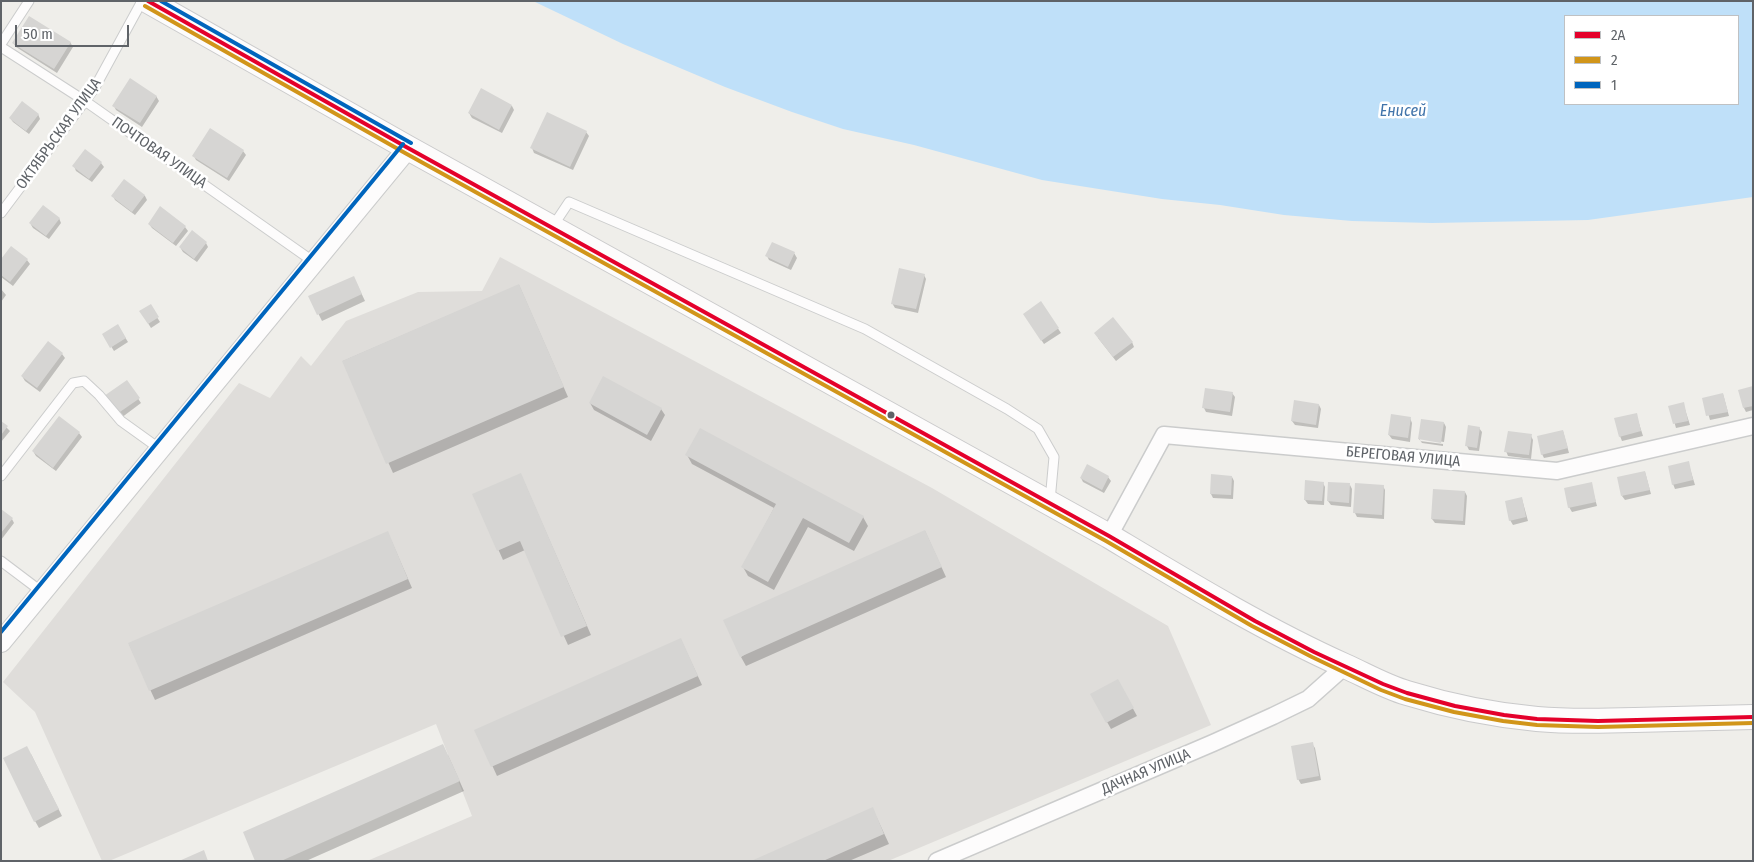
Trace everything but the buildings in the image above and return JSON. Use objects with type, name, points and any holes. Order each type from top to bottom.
[{"type":"main road","points":[[148,1],[408,148],[1109,536],[1211,597],[1314,652],[1345,666],[1406,693],[1470,709],[1528,718],[1580,721],[1753,717]]},
{"type":"street","points":[[1,642],[408,148]]},
{"type":"street","name":"БЕРЕГОВАЯ УЛИЦА","points":[[1109,536],[1164,435],[1557,471],[1753,426]]},
{"type":"street","name":"ДАЧНАЯ УЛИЦА","points":[[936,861],[1273,716],[1308,699],[1345,666]]},
{"type":"lane","points":[[1,46],[29,1]]},
{"type":"lane","name":"ОКТЯБРЬСКАЯ УЛИЦА","points":[[1,213],[94,89],[142,1]]},
{"type":"lane","name":"ПОЧТОВАЯ УЛИЦА","points":[[1,46],[85,101],[314,262]]},
{"type":"lane","points":[[552,228],[569,202],[873,334],[1007,409],[1038,429],[1054,457],[1050,504]]},
{"type":"lane","points":[[1,476],[74,383],[84,380],[121,422],[160,449]]},
{"type":"lane","points":[[1,561],[42,592]]},
{"type":"shaded area","points":[[500,257],[932,488],[1168,626],[1211,725],[888,861],[367,861],[472,816],[436,724],[109,861],[102,861],[35,712],[3,682],[239,383],[270,398],[301,356],[311,366],[346,321],[418,292],[482,291]]},
{"type":"water","name":"Енисей","points":[[533,1],[1753,1],[1753,197],[1588,220],[1432,223],[1352,221],[1284,215],[1220,205],[1162,199],[1042,180],[914,145],[843,129],[725,87],[623,44]]},
{"type":"transit line","name":"2А","points":[[148,1],[408,148],[1109,536],[1255,621],[1314,652],[1383,684],[1407,693],[1455,706],[1537,719],[1598,721],[1753,717]]},
{"type":"transit line","name":"1","points":[[161,1],[411,143]]},
{"type":"transit line","name":"2","points":[[145,6],[405,153],[1106,541],[1252,626],[1381,690],[1405,699],[1454,712],[1537,725],[1598,727],[1753,723]]},
{"type":"transit line","name":"1","points":[[1,632],[403,144]]}]
